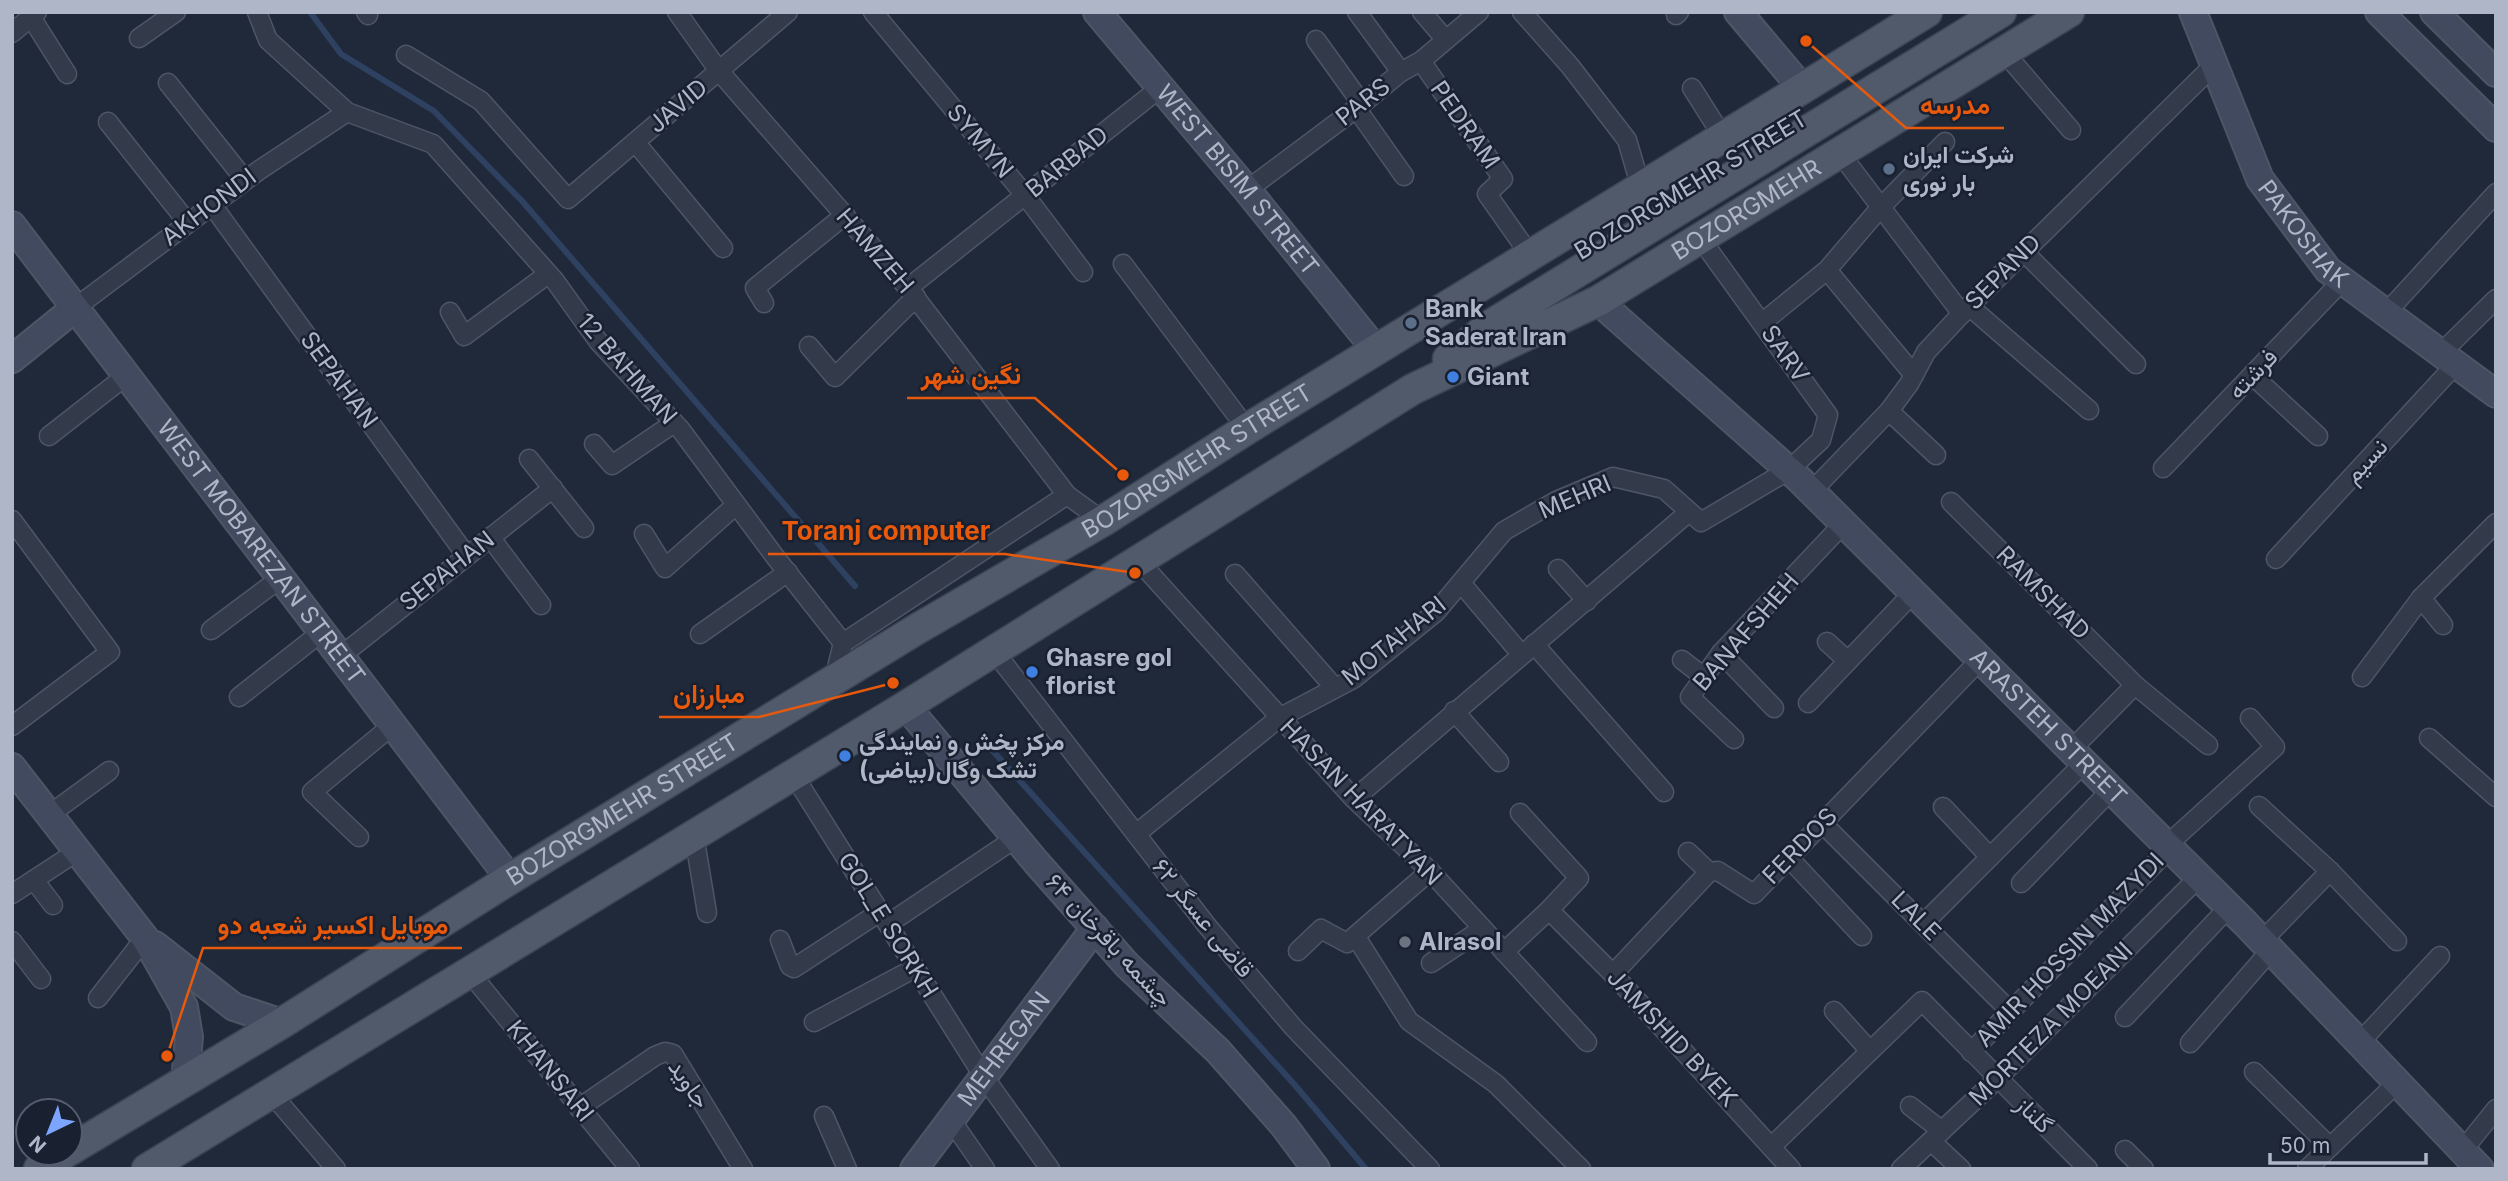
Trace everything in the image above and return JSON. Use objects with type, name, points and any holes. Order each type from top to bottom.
[{"type":"main road","points":[[1376,350],[1927,12]]},
{"type":"main road","name":"BOZORGMEHR STREET","points":[[84,1142],[282,1023],[510,879],[917,629],[1103,521],[1376,350],[1477,313],[1977,12]]},
{"type":"main road","name":"BOZORGMEHR STREET","points":[[147,1169],[906,706],[1137,559],[1413,389],[1489,326],[2001,12]]},
{"type":"main road","name":"BOZORGMEHR","points":[[1413,389],[1598,301],[2069,12]]},
{"type":"street","points":[[139,37],[176,12]]},
{"type":"street","points":[[257,12],[268,40],[347,112]]},
{"type":"street","name":"HAMZEH","points":[[677,12],[719,71],[912,293],[1067,495],[1103,521]]},
{"type":"street","name":"JAVID","points":[[405,55],[481,101],[568,200],[788,12]]},
{"type":"street","name":"SYMYN","points":[[873,12],[1025,195],[1083,272]]},
{"type":"street","name":"WEST BISIM STREET","points":[[1097,12],[1247,190],[1376,350]]},
{"type":"street","points":[[1357,12],[1401,72]]},
{"type":"street","points":[[1422,12],[1445,39]]},
{"type":"street","name":"PARS","points":[[1247,190],[1401,72],[1421,61],[1479,12]]},
{"type":"street","points":[[1522,12],[1570,66],[1628,140],[1641,188]]},
{"type":"street","points":[[1738,12],[1802,88]]},
{"type":"street","name":"PAKOSHAK","points":[[2193,12],[2260,179],[2329,270],[2496,394]]},
{"type":"street","points":[[2379,12],[2496,128]]},
{"type":"street","points":[[2434,12],[2496,73]]},
{"type":"street","points":[[12,33],[34,15],[67,74]]},
{"type":"street","points":[[1316,40],[1404,176]]},
{"type":"street","points":[[2004,52],[2071,130]]},
{"type":"street","name":"PEDRAM","points":[[1421,61],[1503,179],[1487,194],[1530,255]]},
{"type":"street","name":"SEPAND","points":[[1811,492],[1889,411],[1926,352],[2023,251],[2213,66]]},
{"type":"street","points":[[168,83],[246,180]]},
{"type":"street","name":"BARBAD","points":[[809,346],[835,377],[912,293],[1025,195],[1160,88]]},
{"type":"street","points":[[1692,88],[1723,138]]},
{"type":"street","name":"AKHONDI","points":[[75,308],[246,180],[347,112]]},
{"type":"street","name":"12 BAHMAN","points":[[347,112],[433,144],[548,274],[598,341],[674,423],[843,643]]},
{"type":"street","points":[[108,122],[188,223]]},
{"type":"street","points":[[635,142],[723,248]]},
{"type":"street","points":[[1763,322],[1827,270],[1880,208],[1945,142]]},
{"type":"street","points":[[1839,152],[1880,208],[1966,310],[2089,410]]},
{"type":"street","points":[[2387,312],[2496,193]]},
{"type":"street","name":"SEPAHAN","points":[[212,205],[466,555]]},
{"type":"street","points":[[764,303],[755,288],[845,215]]},
{"type":"street","name":"WEST MOBAREZAN STREET","points":[[12,226],[342,655],[510,879]]},
{"type":"street","name":"SARV","points":[[1700,237],[1828,415],[1821,440],[1789,470]]},
{"type":"street","points":[[2023,251],[2136,364]]},
{"type":"street","points":[[1123,264],[1247,429]]},
{"type":"street","points":[[1827,270],[1914,375]]},
{"type":"street","points":[[450,312],[464,336],[548,274]]},
{"type":"street","name":"فرشته","points":[[2163,468],[2343,280]]},
{"type":"street","name":"نسیم","points":[[2276,559],[2496,299]]},
{"type":"street","name":"ARASTEH STREET","points":[[1598,301],[1789,470],[2229,906],[2472,1159]]},
{"type":"street","points":[[12,359],[75,308]]},
{"type":"street","points":[[50,436],[127,375]]},
{"type":"street","points":[[2252,375],[2318,436]]},
{"type":"street","points":[[1889,411],[1936,455]]},
{"type":"street","points":[[594,444],[612,465],[674,423]]},
{"type":"street","points":[[529,459],[584,528]]},
{"type":"street","points":[[1354,799],[1689,512],[1701,522],[1789,470]]},
{"type":"street","name":"MEHRI","points":[[1504,531],[1556,501],[1613,477],[1664,489],[1689,512]]},
{"type":"street","name":"SEPAHAN","points":[[342,655],[553,488]]},
{"type":"street","points":[[833,683],[843,643],[1067,495]]},
{"type":"street","name":"RAMSHAD","points":[[1951,502],[2135,685],[2208,745]]},
{"type":"street","points":[[644,534],[665,568],[736,505]]},
{"type":"street","points":[[12,520],[110,652],[12,726]]},
{"type":"street","points":[[2362,677],[2421,598],[2496,523]]},
{"type":"street","name":"BANAFSHEH","points":[[1734,739],[1690,696],[1721,653],[1843,524]]},
{"type":"street","name":"MOTAHARI","points":[[1136,834],[1279,718],[1353,679],[1436,612],[1504,531]]},
{"type":"street","points":[[491,537],[541,605]]},
{"type":"street","name":"HASAN HARATYAN","points":[[1137,559],[1354,799],[1430,871],[1587,1042]]},
{"type":"street","points":[[1558,569],[1587,601]]},
{"type":"street","points":[[700,634],[788,572]]},
{"type":"street","points":[[1234,573],[1335,688]]},
{"type":"street","points":[[211,631],[282,577]]},
{"type":"street","points":[[1461,583],[1664,792]]},
{"type":"street","points":[[1808,703],[1913,593]]},
{"type":"street","points":[[2421,598],[2443,625]]},
{"type":"street","points":[[239,697],[323,631]]},
{"type":"street","points":[[1827,642],[1848,661]]},
{"type":"street","name":"قاضی عسگر ۶۲","points":[[994,651],[1208,928],[1293,1027],[1430,1169]]},
{"type":"street","points":[[1721,653],[1774,708]]},
{"type":"street","points":[[1682,660],[1704,677]]},
{"type":"street","name":"FERDOS","points":[[1709,872],[1718,871],[1754,894],[1980,660]]},
{"type":"street","points":[[1923,924],[1990,857],[2135,685]]},
{"type":"street","name":"چشمه باقرخان ۶۴","points":[[906,706],[1095,928],[1128,965],[1218,1051],[1284,1126],[1316,1169]]},
{"type":"street","points":[[1454,712],[1499,762]]},
{"type":"street","name":"AMIR HOSSIN MAZYDI","points":[[1971,1052],[2168,847],[2275,747],[2249,718]]},
{"type":"street","points":[[359,837],[312,792],[394,724]]},
{"type":"street","points":[[2430,738],[2496,797]]},
{"type":"street","points":[[12,767],[145,938],[184,1006],[189,1037],[185,1081]]},
{"type":"street","points":[[49,815],[109,771]]},
{"type":"street","name":"GOL_E SORKH","points":[[793,774],[984,1077],[1050,1169]]},
{"type":"street","points":[[2021,883],[2111,790]]},
{"type":"street","points":[[2259,806],[2330,871],[2397,941]]},
{"type":"street","points":[[1943,807],[1990,857]]},
{"type":"street","points":[[1504,952],[1579,878],[1520,813]]},
{"type":"street","name":"LALE","points":[[1822,823],[2009,1010]]},
{"type":"street","points":[[694,835],[707,913]]},
{"type":"street","points":[[780,940],[790,966],[794,968],[884,918],[1016,838]]},
{"type":"street","points":[[12,894],[78,851]]},
{"type":"street","points":[[1613,974],[1709,872],[1688,852]]},
{"type":"street","points":[[1788,858],[1862,936]]},
{"type":"street","points":[[1298,951],[1321,929],[1347,943],[1430,871]]},
{"type":"street","points":[[2190,1043],[2267,945],[2330,871]]},
{"type":"street","name":"MORTEZA MOEANI","points":[[1901,1169],[1997,1079],[2199,877]]},
{"type":"street","points":[[34,880],[53,905]]},
{"type":"street","points":[[2125,1017],[2229,906]]},
{"type":"street","name":"JAMSHID BYEK","points":[[1549,910],[1613,974],[1791,1169]]},
{"type":"street","name":"MEHREGAN","points":[[914,1169],[1095,928]]},
{"type":"street","points":[[1431,962],[1482,929]]},
{"type":"street","points":[[1356,937],[1409,1021],[1496,1084],[1581,1169]]},
{"type":"street","points":[[98,998],[145,938]]},
{"type":"street","points":[[145,938],[234,1007],[282,1023]]},
{"type":"street","points":[[12,942],[41,979]]},
{"type":"street","points":[[2360,1042],[2440,956]]},
{"type":"street","points":[[814,1022],[915,968]]},
{"type":"street","name":"KHANSARI","points":[[470,973],[630,1169]]},
{"type":"street","name":"گلناز","points":[[1870,1051],[1922,1001],[2088,1169]]},
{"type":"street","points":[[1772,1146],[1870,1051],[1834,1011]]},
{"type":"street","name":"جاوید","points":[[579,1108],[655,1056],[666,1052],[673,1054],[743,1169]]},
{"type":"street","points":[[2254,1072],[2330,1147]]},
{"type":"street","points":[[2307,1169],[2398,1082]]},
{"type":"street","points":[[271,1093],[336,1169]]},
{"type":"street","points":[[1910,1106],[1961,1169]]},
{"type":"street","points":[[2472,1159],[2496,1110]]},
{"type":"street","points":[[824,1116],[847,1169]]},
{"type":"street","points":[[951,1120],[985,1169]]},
{"type":"street","points":[[2125,1150],[2144,1169]]},
{"type":"waterway","points":[[310,12],[341,54],[434,111],[522,201],[855,586]]},
{"type":"waterway","points":[[992,750],[1294,1084],[1366,1169]]},
{"type":"place","name":"مدرسه","points":[[1806,41]]},
{"type":"place","name":"شرکت ایران بار نوری","points":[[1889,169]]},
{"type":"place","name":"Bank Saderat Iran","points":[[1411,323]]},
{"type":"place","name":"Giant","points":[[1453,377]]},
{"type":"place","name":"نگین شهر","points":[[1123,475]]},
{"type":"place","name":"Toranj computer","points":[[1135,573]]},
{"type":"place","name":"Ghasre gol florist","points":[[1032,672]]},
{"type":"place","name":"مبارزان","points":[[893,683]]},
{"type":"place","name":"مرکز پخش و نمایندگی تشک وگال(بیاضی)","points":[[845,756]]},
{"type":"place","name":"Alrasol","points":[[1405,942]]},
{"type":"place","name":"موبایل اکسیر شعبه دو","points":[[167,1056]]}]
